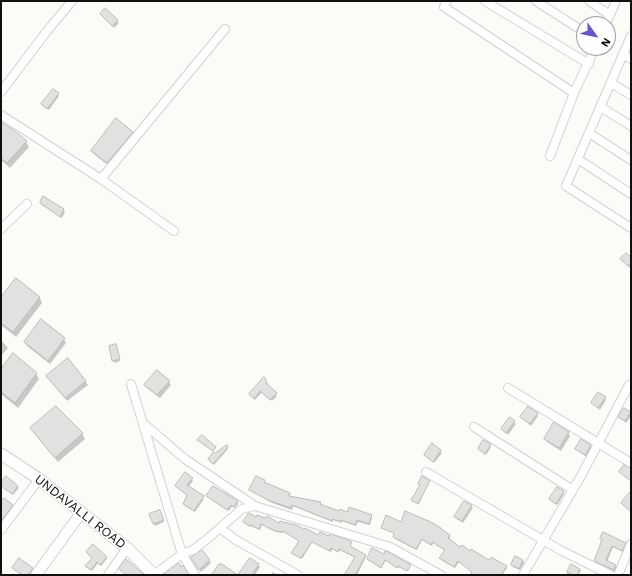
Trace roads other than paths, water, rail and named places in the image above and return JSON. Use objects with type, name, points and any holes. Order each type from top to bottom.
[{"type":"main road","name":"UNDAVALLI ROAD","points":[[1,454],[39,479],[127,548],[154,575]]},
{"type":"street","points":[[1,92],[47,31],[72,1]]},
{"type":"street","points":[[447,1],[444,7],[574,93]]},
{"type":"street","points":[[485,1],[589,64]]},
{"type":"street","points":[[536,1],[576,27]]},
{"type":"street","points":[[589,1],[610,15],[616,1]]},
{"type":"street","points":[[101,178],[225,29]]},
{"type":"street","points":[[631,36],[566,186],[631,228]]},
{"type":"street","points":[[623,54],[631,60]]},
{"type":"street","points":[[550,156],[574,93],[592,56]]},
{"type":"street","points":[[611,83],[631,95]]},
{"type":"street","points":[[601,107],[631,126]]},
{"type":"street","points":[[1,115],[101,178],[174,231]]},
{"type":"street","points":[[589,133],[631,160]]},
{"type":"street","points":[[578,159],[631,194]]},
{"type":"street","points":[[1,229],[27,204]]},
{"type":"street","points":[[131,384],[182,554],[195,575]]},
{"type":"street","points":[[522,575],[573,490],[629,385]]},
{"type":"street","points":[[508,388],[631,464]]},
{"type":"street","points":[[143,423],[185,459],[255,506],[390,547],[441,575]]},
{"type":"street","points":[[474,427],[573,490]]},
{"type":"street","points":[[426,472],[562,551],[611,575]]},
{"type":"street","points":[[1,530],[39,479]]},
{"type":"street","points":[[154,575],[182,554],[192,550],[242,509],[255,506]]},
{"type":"street","points":[[36,575],[81,512]]},
{"type":"street","points":[[220,528],[236,540],[298,575]]},
{"type":"street","points":[[618,575],[631,544]]},
{"type":"street","points":[[108,575],[127,548]]}]
